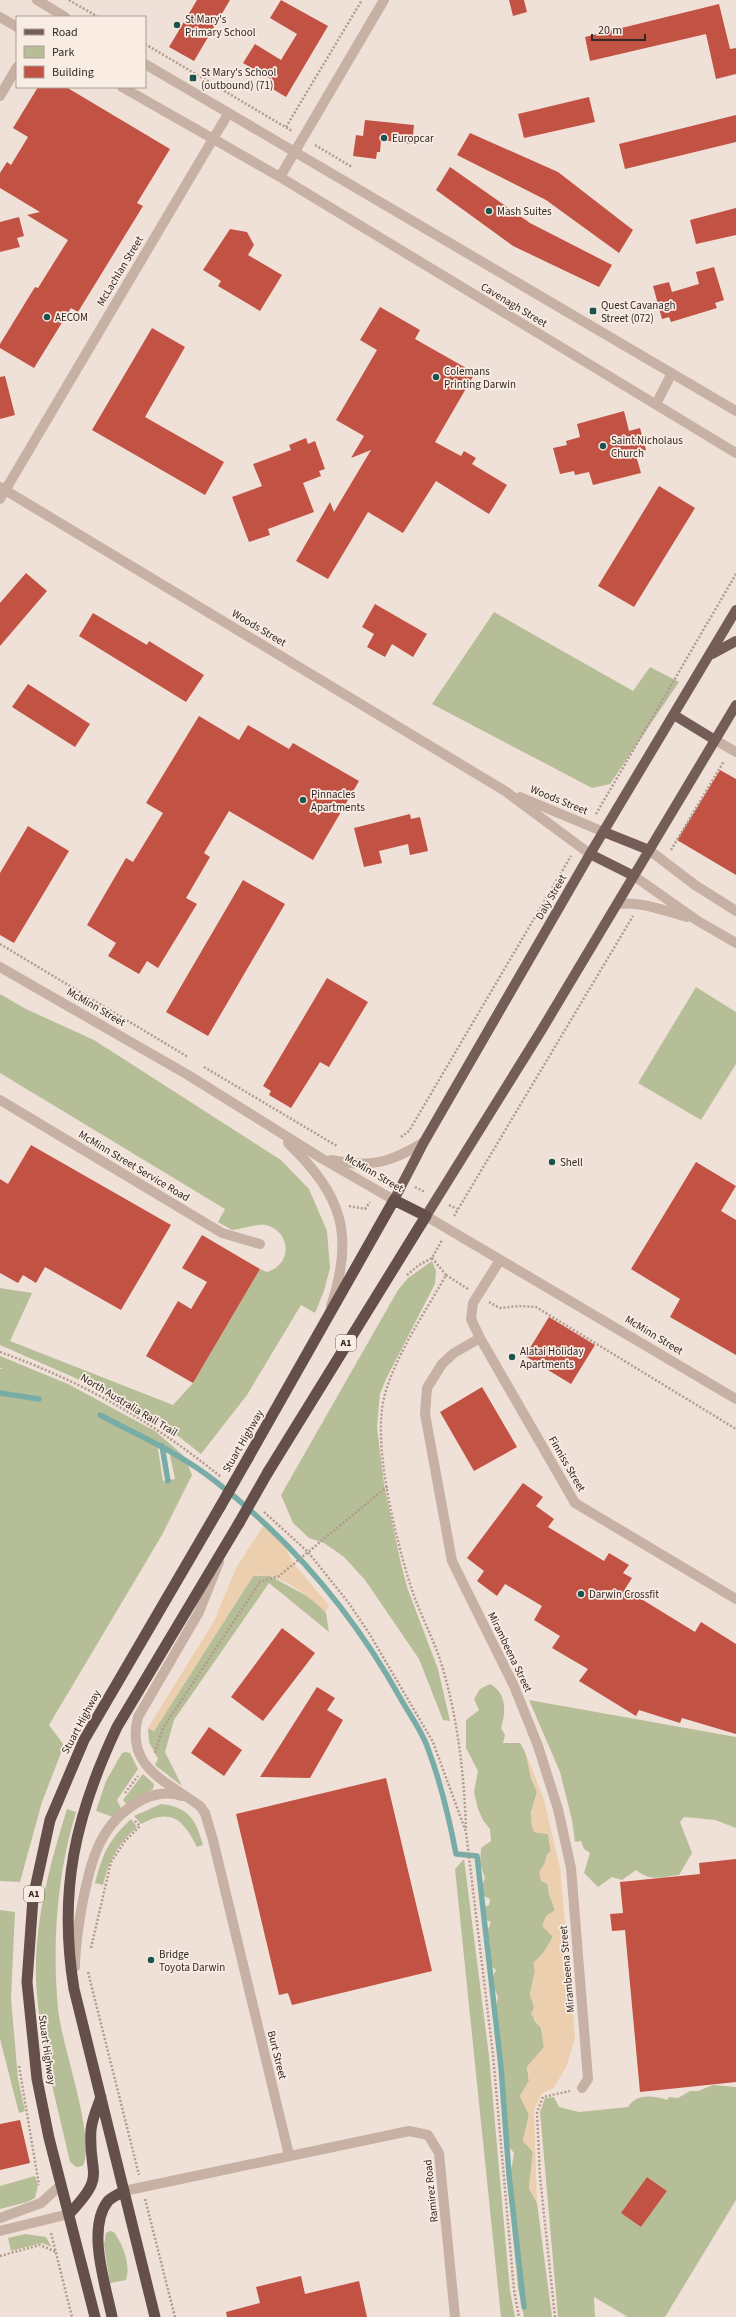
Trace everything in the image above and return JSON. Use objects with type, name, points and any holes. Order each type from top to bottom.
[{"type":"highway","name":"McMinn Street","points":[[394,1200],[426,1216]]},
{"type":"highway","name":"Stuart Highway","points":[[96,2317],[61,2185],[38,2085],[28,2004],[29,1941],[33,1898],[50,1820],[84,1740],[323,1328],[394,1200]]},
{"type":"highway","name":"A1","points":[[155,2317],[74,1988],[67,1942],[67,1904],[83,1811],[104,1755],[117,1727],[224,1550],[268,1472],[426,1216]]},
{"type":"highway","points":[[69,2214],[86,2196],[94,2180],[91,2128],[101,2097]]},
{"type":"highway","points":[[112,2317],[101,2264],[99,2247],[100,2225],[101,2216],[109,2200],[124,2191]]},
{"type":"main road","name":"Daly Street","points":[[394,1200],[424,1142],[590,854],[710,656],[736,610]]},
{"type":"main road","points":[[710,656],[736,641]]},
{"type":"main road","points":[[426,1216],[618,904],[736,704]]},
{"type":"main road","points":[[674,715],[715,740]]},
{"type":"main road","points":[[604,832],[649,850]]},
{"type":"main road","points":[[590,854],[634,876]]},
{"type":"street","points":[[37,0],[48,13],[61,16]]},
{"type":"street","points":[[280,177],[384,0]]},
{"type":"street","points":[[0,17],[16,26]]},
{"type":"street","name":"Cavenagh Street","points":[[146,65],[294,153],[736,411]]},
{"type":"street","points":[[0,96],[16,69]]},
{"type":"street","name":"Cavenagh Street","points":[[124,88],[280,177],[736,453]]},
{"type":"street","points":[[213,139],[228,114]]},
{"type":"street","name":"McLachlan Street","points":[[2,492],[213,139]]},
{"type":"street","points":[[656,404],[672,373]]},
{"type":"street","name":"Woods Street","points":[[2,492],[505,791],[590,854]]},
{"type":"street","points":[[715,740],[736,752]]},
{"type":"street","name":"Woods Street","points":[[505,791],[604,832]]},
{"type":"street","points":[[649,850],[695,885],[736,911]]},
{"type":"street","points":[[634,876],[698,921],[736,943]]},
{"type":"street","points":[[618,904],[628,903],[650,907],[698,921]]},
{"type":"street","name":"McMinn Street","points":[[0,967],[188,1075],[321,1158],[394,1200]]},
{"type":"street","name":"McMinn Street Service Road","points":[[0,1100],[222,1233],[260,1244]]},
{"type":"street","points":[[262,1121],[284,1139],[309,1164],[322,1180],[336,1208],[344,1238],[342,1266],[323,1328]]},
{"type":"street","points":[[321,1158],[347,1163],[381,1163],[403,1155],[424,1142]]},
{"type":"street","name":"McMinn Street","points":[[426,1216],[736,1399]]},
{"type":"street","points":[[480,1338],[471,1319],[473,1303],[500,1260]]},
{"type":"street","name":"Finniss Street","points":[[480,1338],[575,1503],[736,1600]]},
{"type":"street","name":"Mirambeena Street","points":[[480,1338],[454,1353],[439,1368],[428,1388],[425,1414],[452,1561],[514,1686],[538,1746],[558,1809],[571,1876],[588,2079],[582,2088]]},
{"type":"street","name":"Burt Street","points":[[224,1550],[199,1612],[143,1707],[135,1728],[135,1746],[145,1764],[205,1813],[213,1840],[289,2155]]},
{"type":"street","points":[[74,1988],[75,1955],[81,1912],[93,1857],[101,1840],[123,1812],[146,1798],[171,1793],[192,1801]]},
{"type":"street","name":"Ramirez Road","points":[[289,2155],[409,2131],[428,2135],[439,2153],[455,2317]]},
{"type":"street","points":[[124,2191],[289,2155]]},
{"type":"street","points":[[0,2218],[40,2203],[61,2185]]},
{"type":"street","points":[[0,2231],[69,2214]]},
{"type":"path","points":[[69,0],[96,16]]},
{"type":"path","points":[[286,127],[362,0]]},
{"type":"path","points":[[588,826],[736,574]]},
{"type":"path","points":[[672,848],[724,760]]},
{"type":"path","points":[[396,1141],[409,1131],[578,844]]},
{"type":"path","points":[[404,1181],[457,1209],[631,920]]},
{"type":"path","points":[[0,944],[191,1059]]},
{"type":"path","points":[[198,1063],[341,1149]]},
{"type":"path","points":[[336,1208],[342,1205],[365,1209],[377,1190]]},
{"type":"path","points":[[432,1258],[446,1275],[473,1292]]},
{"type":"path","points":[[446,1275],[407,1344],[385,1394],[381,1437],[388,1486],[411,1587],[446,1680],[463,1770],[466,1832],[493,2055],[514,2290],[520,2317]]},
{"type":"path","points":[[486,1300],[500,1308],[519,1306],[536,1307],[736,1429]]},
{"type":"path","name":"North Australia Rail Trail","points":[[0,1352],[71,1380],[118,1405],[183,1446],[221,1478]]},
{"type":"path","points":[[153,1759],[163,1728],[260,1582],[279,1576],[388,1486]]},
{"type":"path","points":[[264,1512],[308,1552],[352,1607],[396,1676],[424,1725],[441,1761],[466,1832]]},
{"type":"path","points":[[90,1953],[111,1862],[125,1841],[140,1826]]},
{"type":"path","points":[[87,1968],[175,2317]]},
{"type":"path","points":[[555,2317],[540,2177],[537,2112],[543,2097],[582,2088]]},
{"type":"path","points":[[48,2219],[72,2317]]},
{"type":"path","points":[[0,2256],[40,2245],[56,2252]]},
{"type":"green space","points":[[494,612],[633,691],[650,667],[679,682],[610,784],[592,788],[432,704]]},
{"type":"green space","points":[[696,987],[736,1012],[736,1064],[701,1120],[638,1083]]},
{"type":"green space","points":[[0,994],[26,1009],[94,1040],[281,1160],[309,1189],[327,1231],[330,1268],[324,1291],[315,1313],[301,1305],[247,1395],[201,1454],[159,1421],[73,1377],[0,1345],[0,1288],[32,1293],[10,1341],[173,1405],[193,1383],[260,1269],[267,1272],[281,1263],[286,1250],[282,1236],[277,1230],[265,1225],[255,1225],[232,1230],[218,1222],[225,1209],[0,1073]]},
{"type":"green space","points":[[432,1261],[436,1271],[435,1284],[387,1377],[380,1394],[377,1427],[384,1484],[401,1564],[407,1587],[438,1669],[450,1721],[443,1720],[419,1659],[365,1580],[344,1557],[324,1543],[309,1538],[293,1523],[281,1495],[398,1290],[408,1278]]},
{"type":"green space","points":[[0,1356],[68,1384],[155,1431],[184,1456],[192,1475],[162,1535],[49,1725],[64,1745],[42,1802],[20,1882],[0,1881],[0,1369],[3,1368],[0,1368]],"holes":[[[157,1443],[169,1451],[175,1479],[163,1481]]]},
{"type":"green space","points":[[253,1576],[270,1576],[316,1601],[326,1613],[329,1632],[269,1583],[174,1720],[165,1752],[182,1786],[155,1765],[158,1759],[149,1742],[148,1728],[154,1731]]},
{"type":"green space","points":[[490,1684],[500,1692],[504,1703],[504,1716],[501,1728],[505,1735],[503,1743],[520,1743],[528,1761],[537,1792],[531,1813],[534,1832],[548,1834],[551,1851],[547,1855],[545,1864],[549,1894],[555,1910],[553,1937],[544,1952],[534,1963],[535,1971],[530,1994],[534,2007],[534,2020],[541,2028],[544,2047],[527,2067],[529,2081],[520,2096],[529,2115],[523,2140],[533,2152],[529,2188],[537,2203],[552,2317],[524,2317],[518,2288],[507,2178],[510,2177],[514,2153],[510,2148],[504,2133],[506,2129],[502,2090],[504,2068],[500,2058],[501,2045],[496,2036],[495,2012],[498,1997],[491,1980],[496,1970],[489,1964],[490,1943],[485,1937],[491,1922],[484,1919],[483,1908],[489,1905],[490,1899],[484,1896],[481,1888],[485,1878],[480,1864],[481,1848],[491,1841],[490,1829],[483,1820],[478,1809],[474,1792],[478,1771],[466,1748],[466,1720],[479,1710],[474,1699],[480,1689]]},
{"type":"green space","points":[[529,1700],[736,1737],[736,1828],[715,1820],[684,1817],[680,1822],[692,1853],[679,1875],[657,1878],[641,1874],[636,1870],[622,1880],[612,1877],[598,1887],[584,1873],[590,1853],[584,1849],[581,1841],[575,1842],[572,1820],[560,1772]]},
{"type":"green space","points":[[122,1753],[130,1753],[138,1769],[117,1800],[121,1808],[113,1817],[96,1811],[106,1781]]},
{"type":"green space","points":[[143,1774],[154,1784],[153,1789],[127,1805],[123,1800]]},
{"type":"green space","points":[[161,1804],[178,1808],[190,1816],[197,1828],[203,1845],[197,1847],[186,1829],[175,1819],[160,1817],[151,1819],[141,1824],[134,1816]]},
{"type":"green space","points":[[67,1809],[76,1812],[64,1860],[60,1884],[56,1934],[56,1983],[60,2024],[82,2113],[85,2134],[86,2152],[83,2166],[76,2167],[70,2162],[49,2072],[41,2027],[36,1981],[36,1959],[40,1915],[49,1872]]},
{"type":"green space","points":[[131,1819],[137,1827],[124,1840],[115,1853],[108,1867],[103,1885],[95,1883],[107,1848],[117,1834]]},
{"type":"green space","points":[[464,1859],[489,2056],[510,2291],[515,2317],[501,2317],[455,1869]]},
{"type":"green space","points":[[0,1910],[15,1912],[11,1998],[18,2079],[25,2111],[19,2113],[0,2039]]},
{"type":"green space","points":[[713,2085],[736,2087],[736,2200],[665,2317],[628,2317],[594,2297],[595,2317],[558,2317],[540,2112],[545,2098],[554,2097],[559,2107],[579,2112],[628,2107],[631,2103],[640,2098],[656,2097],[667,2100],[669,2097],[678,2098],[690,2091],[698,2091]],"holes":[[[647,2177],[667,2191],[641,2227],[622,2213]]]},
{"type":"green space","points":[[35,2176],[38,2185],[35,2198],[27,2202],[0,2209],[0,2186]]},
{"type":"green space","points":[[110,2231],[114,2232],[120,2243],[128,2268],[126,2280],[110,2283],[104,2245],[106,2233]]},
{"type":"green space","points":[[25,2234],[46,2237],[52,2247],[42,2243],[11,2251],[8,2238]]},
{"type":"sand","points":[[264,1525],[286,1548],[292,1562],[329,1605],[326,1613],[315,1602],[291,1585],[269,1576],[253,1576],[154,1731],[148,1728],[214,1621],[237,1566]]},
{"type":"sand","points":[[525,1751],[544,1800],[560,1868],[575,2037],[567,2065],[554,2088],[542,2093],[534,2110],[537,2203],[529,2188],[533,2152],[523,2141],[529,2115],[520,2096],[529,2081],[527,2067],[544,2047],[541,2028],[531,2014],[534,2007],[530,1994],[535,1971],[533,1963],[544,1952],[553,1937],[542,1926],[546,1916],[555,1910],[549,1894],[549,1885],[541,1881],[539,1872],[551,1850],[548,1834],[534,1832],[532,1827],[531,1817],[537,1792],[531,1779]]},
{"type":"building","points":[[197,0],[230,0],[194,61],[169,47]]},
{"type":"building","points":[[281,0],[328,26],[286,97],[271,88],[274,81],[243,63],[255,44],[281,60],[297,34],[270,18]]},
{"type":"building","points":[[509,0],[524,0],[527,12],[513,16]]},
{"type":"building","points":[[719,4],[730,49],[736,48],[736,74],[716,79],[706,34],[590,61],[585,37]]},
{"type":"building","points":[[37,88],[68,88],[170,149],[137,203],[143,206],[78,312],[71,308],[34,368],[0,348],[0,344],[35,287],[38,288],[68,240],[27,215],[40,212],[0,188],[0,173],[7,162],[11,165],[28,137],[13,128]]},
{"type":"building","points":[[589,97],[595,122],[524,138],[518,114]]},
{"type":"building","points":[[736,115],[736,142],[625,169],[619,144]]},
{"type":"building","name":"Europcar","points":[[365,120],[414,125],[412,144],[381,140],[380,152],[377,152],[376,159],[353,156],[356,135],[363,136]]},
{"type":"building","points":[[470,133],[558,172],[633,230],[619,253],[546,200],[457,155]]},
{"type":"building","points":[[450,167],[530,223],[612,265],[599,287],[513,246],[436,190]]},
{"type":"building","points":[[736,208],[736,235],[696,244],[690,220]]},
{"type":"building","points":[[19,217],[24,236],[17,238],[20,247],[0,252],[0,222]]},
{"type":"building","points":[[230,229],[247,232],[254,245],[248,255],[282,275],[260,311],[218,286],[221,281],[203,270]]},
{"type":"building","points":[[714,267],[724,300],[715,303],[717,308],[671,322],[669,317],[662,319],[653,286],[669,282],[672,292],[699,284],[696,272]]},
{"type":"building","points":[[380,307],[420,330],[415,339],[475,373],[435,442],[461,456],[464,451],[476,458],[472,464],[507,485],[489,514],[436,481],[403,533],[368,512],[328,579],[296,561],[330,502],[334,512],[371,450],[351,458],[364,436],[336,420],[377,350],[360,340]]},
{"type":"building","points":[[152,328],[185,347],[145,417],[224,462],[205,495],[92,430]]},
{"type":"building","points":[[5,376],[15,415],[0,419],[0,377]]},
{"type":"building","name":"Saint Nicholaus Church","points":[[624,411],[629,431],[640,428],[646,450],[635,452],[641,473],[593,485],[589,472],[575,475],[574,471],[560,474],[553,448],[567,445],[566,441],[580,437],[577,424]]},
{"type":"building","points":[[306,438],[308,444],[315,441],[325,469],[319,471],[321,476],[303,483],[314,512],[268,529],[270,535],[249,542],[232,497],[262,486],[253,464],[291,450],[289,445]]},
{"type":"building","points":[[659,486],[695,508],[634,607],[598,586]]},
{"type":"building","points":[[26,573],[47,591],[0,646],[0,603]]},
{"type":"building","points":[[375,604],[427,634],[413,657],[392,644],[385,657],[367,647],[374,634],[362,627]]},
{"type":"building","points":[[93,613],[147,645],[149,641],[204,675],[186,702],[79,636]]},
{"type":"building","points":[[28,684],[90,724],[75,747],[12,707]]},
{"type":"building","points":[[199,716],[239,740],[248,725],[289,749],[293,743],[359,781],[313,860],[229,811],[204,853],[210,857],[186,898],[197,904],[158,968],[147,961],[139,974],[108,956],[116,943],[87,925],[126,858],[133,862],[163,813],[146,803]]},
{"type":"building","points":[[720,770],[736,779],[736,875],[677,840]]},
{"type":"building","points":[[410,814],[411,819],[420,817],[428,851],[410,855],[408,844],[379,851],[382,863],[364,867],[354,828]]},
{"type":"building","points":[[28,826],[69,851],[14,943],[0,935],[0,873]]},
{"type":"building","points":[[243,880],[285,904],[208,1036],[166,1012]]},
{"type":"building","points":[[327,978],[368,1002],[329,1067],[320,1062],[291,1108],[269,1095],[271,1091],[263,1086]]},
{"type":"building","points":[[31,1145],[171,1225],[121,1310],[45,1267],[36,1283],[23,1275],[18,1283],[0,1273],[0,1179],[8,1184]]},
{"type":"building","points":[[696,1162],[736,1186],[721,1211],[736,1220],[736,1355],[670,1317],[680,1299],[631,1269]]},
{"type":"building","points":[[202,1235],[260,1269],[193,1383],[146,1356],[178,1301],[191,1309],[207,1282],[182,1268]]},
{"type":"building","points":[[549,1317],[595,1345],[571,1384],[525,1356]]},
{"type":"building","points":[[482,1387],[517,1447],[474,1471],[440,1412]]},
{"type":"building","points":[[523,1483],[543,1497],[536,1506],[554,1519],[548,1527],[604,1561],[609,1553],[629,1565],[623,1573],[632,1578],[625,1589],[695,1632],[701,1622],[736,1644],[736,1734],[682,1718],[680,1723],[639,1710],[636,1716],[579,1681],[588,1669],[552,1648],[560,1636],[534,1620],[542,1606],[505,1584],[497,1596],[477,1581],[484,1571],[467,1558]]},
{"type":"building","points":[[282,1628],[315,1653],[263,1721],[231,1697]]},
{"type":"building","points":[[317,1687],[335,1698],[327,1710],[343,1720],[310,1778],[260,1777]]},
{"type":"building","points":[[209,1727],[242,1750],[224,1776],[191,1753]]},
{"type":"building","points":[[386,1778],[432,1971],[292,2005],[288,1993],[279,1995],[236,1814]]},
{"type":"building","points":[[736,1859],[736,2082],[640,2092],[625,1930],[612,1931],[610,1914],[623,1913],[620,1882],[700,1874],[699,1863]]},
{"type":"building","points":[[20,2120],[30,2163],[0,2170],[0,2124]]},
{"type":"building","points":[[647,2177],[667,2191],[641,2227],[621,2213]]},
{"type":"building","points":[[301,2276],[305,2294],[359,2281],[367,2317],[227,2317],[226,2312],[260,2303],[256,2287]]},
{"type":"waterway","points":[[0,1393],[39,1399]]},
{"type":"waterway","points":[[100,1415],[174,1453],[202,1471],[270,1528],[319,1581],[364,1639],[425,1740],[440,1785],[456,1854],[477,1856],[501,2067],[509,2175],[524,2307]]},
{"type":"waterway","points":[[162,1446],[168,1481]]},
{"type":"place","name":"St Mary's Primary School","points":[[177,25]]},
{"type":"place","name":"St Mary's School (outbound) (71)","points":[[193,78]]},
{"type":"place","name":"Europcar","points":[[384,138]]},
{"type":"place","name":"Mash Suites","points":[[489,211]]},
{"type":"place","name":"Quest Cavanagh Street (072)","points":[[593,311]]},
{"type":"place","name":"AECOM","points":[[47,317]]},
{"type":"place","name":"Colemans Printing Darwin","points":[[436,377]]},
{"type":"place","name":"Saint Nicholaus Church","points":[[603,446]]},
{"type":"place","name":"Pinnacles Apartments","points":[[303,800]]},
{"type":"place","name":"Shell","points":[[552,1162]]},
{"type":"place","name":"Alatai Holiday Apartments","points":[[512,1357]]},
{"type":"place","name":"Darwin Crossfit","points":[[581,1594]]},
{"type":"place","name":"Bridge Toyota Darwin","points":[[151,1960]]}]
